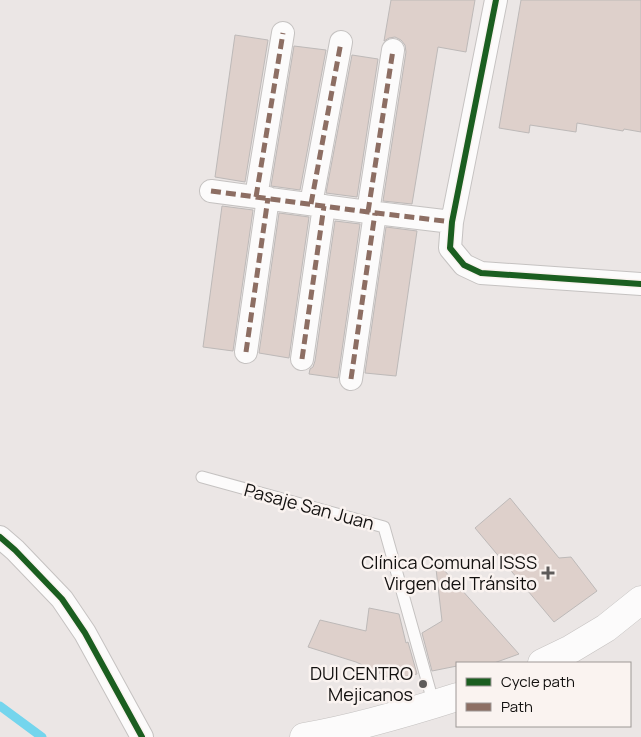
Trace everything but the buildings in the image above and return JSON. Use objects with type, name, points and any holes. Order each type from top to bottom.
[{"type":"main road","points":[[544,662],[571,649],[606,628],[641,600]]},
{"type":"main road","points":[[304,737],[335,731],[446,701]]},
{"type":"street","points":[[496,0],[452,222],[450,248],[464,265],[481,273],[641,284]]},
{"type":"street","points":[[246,352],[262,198],[283,34]]},
{"type":"street","points":[[302,359],[318,205],[341,42]]},
{"type":"street","points":[[351,379],[393,50]]},
{"type":"street","points":[[212,191],[452,222]]},
{"type":"street","points":[[0,536],[62,599],[85,633],[142,737]]},
{"type":"lane","name":"Pasaje San Juan","points":[[202,477],[384,527],[446,701]]},
{"type":"waterway","points":[[0,706],[42,737]]},
{"type":"marked path","points":[[256,197],[283,33]]},
{"type":"marked path","points":[[311,204],[341,42]]},
{"type":"marked path","points":[[368,212],[393,50]]},
{"type":"marked path","points":[[211,191],[452,222]]},
{"type":"marked path","points":[[246,352],[268,198]]},
{"type":"marked path","points":[[302,359],[324,206]]},
{"type":"marked path","points":[[351,379],[375,213]]},
{"type":"cycle path","points":[[496,0],[452,222],[450,248],[464,265],[481,273],[641,284]]},
{"type":"cycle path","points":[[0,537],[62,599],[85,633],[142,737]]},
{"type":"place","name":"Clínica Comunal ISSS Virgen del Tránsito","points":[[548,573]]},
{"type":"place","name":"DUI CENTRO Mejicanos","points":[[423,684]]}]
